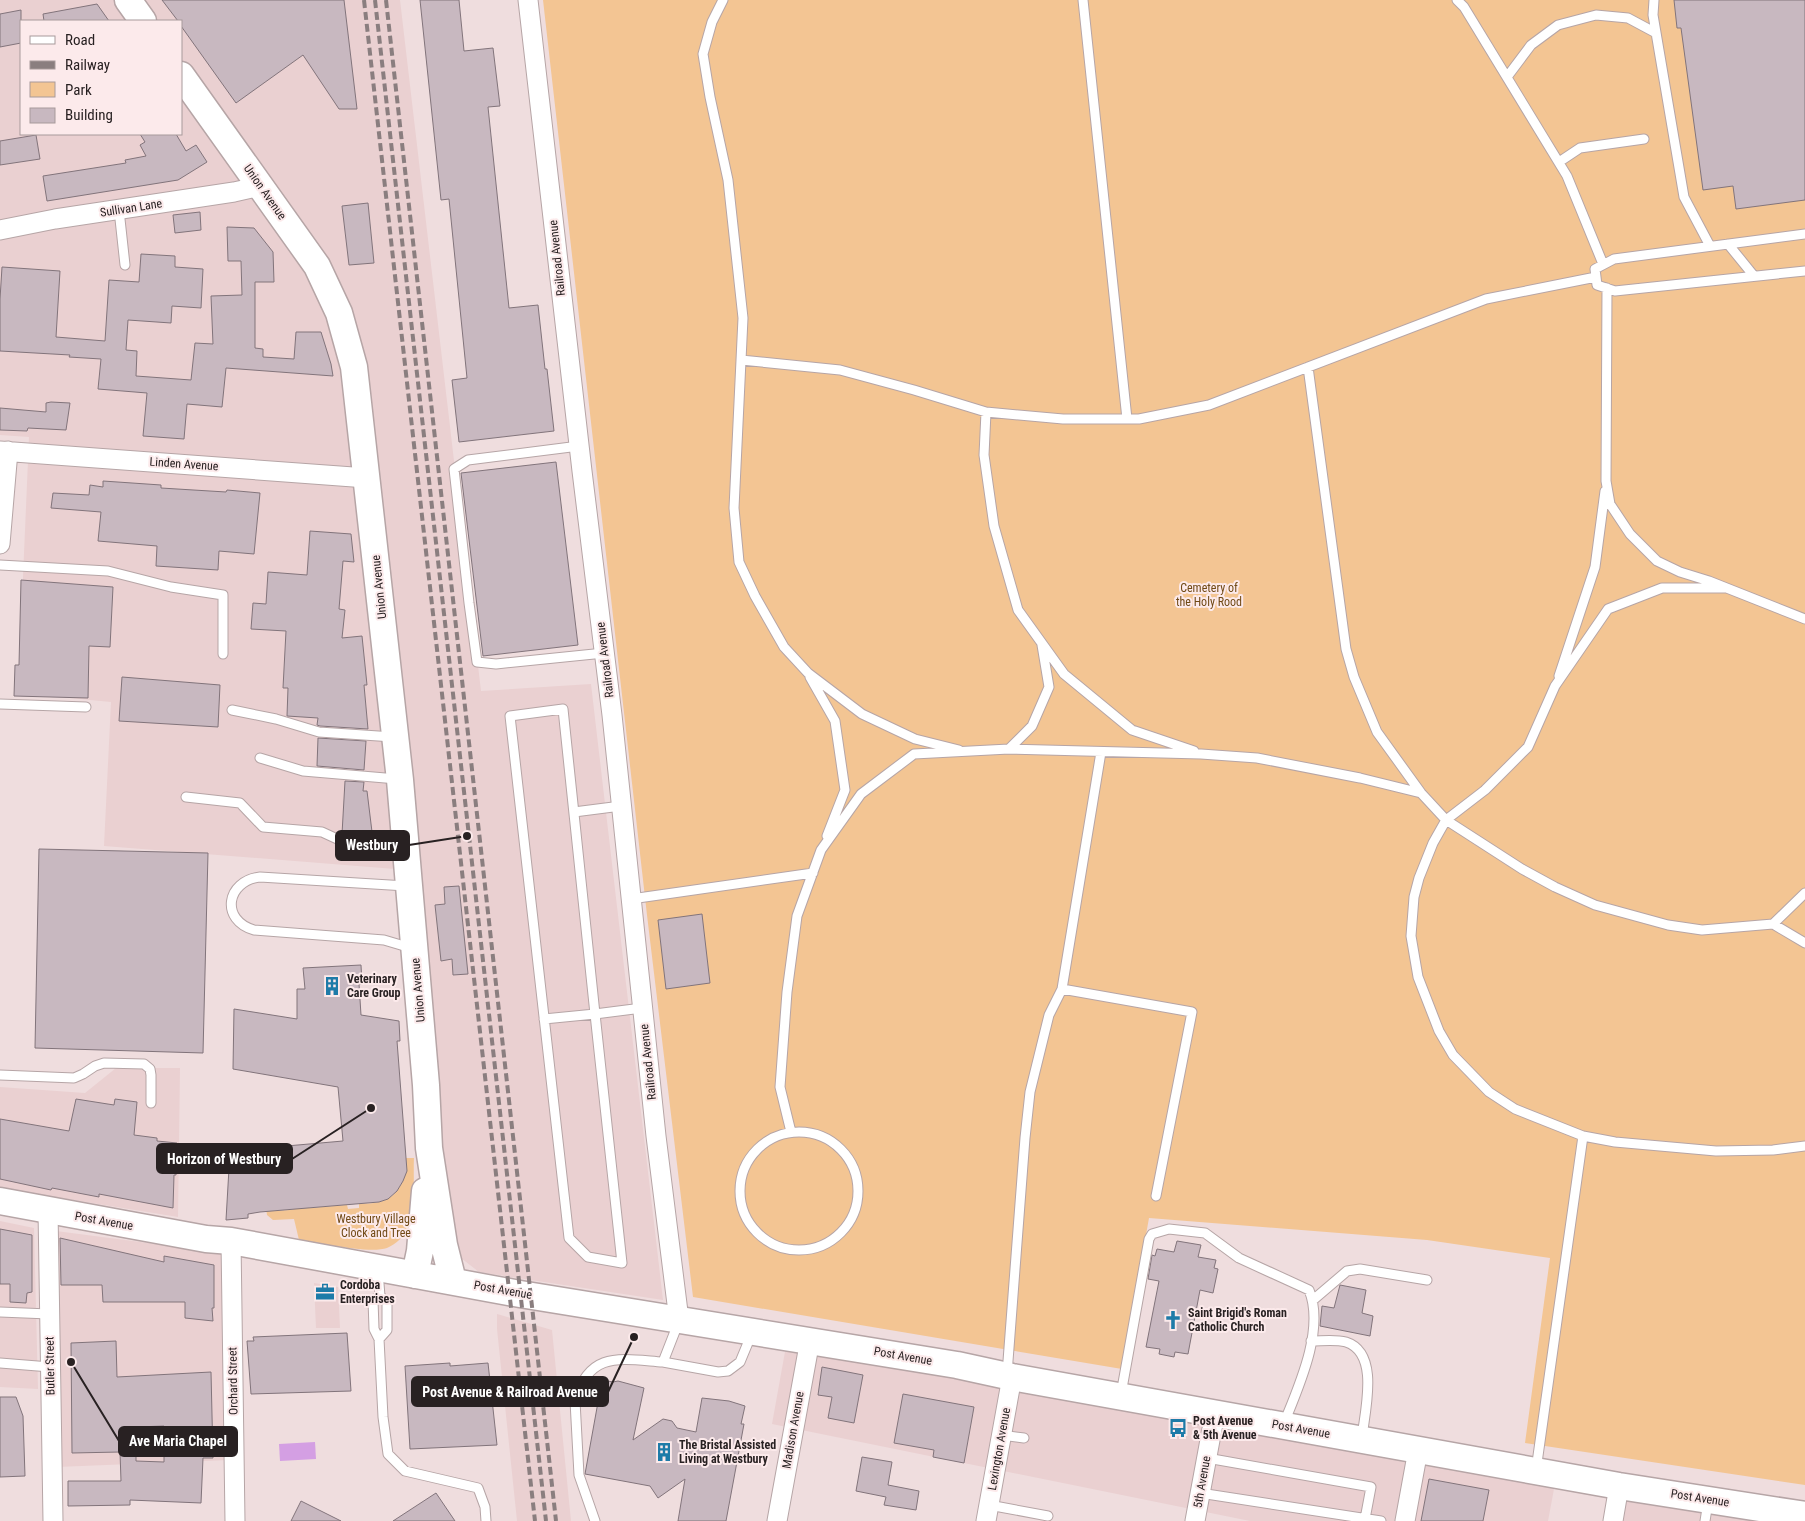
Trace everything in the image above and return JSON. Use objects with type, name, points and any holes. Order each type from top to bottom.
[{"type":"main road","points":[[128,0],[142,20]]},
{"type":"main road","name":"Union Avenue","points":[[182,76],[262,186],[316,266],[339,313],[354,367],[400,780],[426,1085],[428,1148],[420,1251],[415,1275]]},
{"type":"main road","name":"Union Avenue","points":[[428,1148],[444,1245],[453,1281]]},
{"type":"main road","name":"Post Avenue","points":[[0,1201],[206,1239],[231,1240],[520,1294],[957,1365],[1619,1486],[1707,1510],[1805,1515]]},
{"type":"street","name":"Railroad Avenue","points":[[528,0],[604,653],[656,1136],[679,1320]]},
{"type":"street","name":"Sullivan Lane","points":[[0,230],[55,219],[234,192],[262,186]]},
{"type":"street","name":"Linden Avenue","points":[[4,451],[367,478]]},
{"type":"street","points":[[0,544],[4,451]]},
{"type":"street","name":"Butler Street","points":[[48,1210],[53,1521]]},
{"type":"street","name":"Orchard Street","points":[[231,1240],[235,1521]]},
{"type":"street","name":"Madison Avenue","points":[[777,1521],[810,1340]]},
{"type":"street","name":"Lexington Avenue","points":[[987,1513],[1009,1376]]},
{"type":"street","name":"5th Avenue","points":[[1195,1521],[1215,1413]]},
{"type":"street","points":[[1404,1521],[1418,1450]]},
{"type":"street","points":[[1613,1521],[1619,1486]]},
{"type":"lane","points":[[722,0],[712,22],[703,54],[710,97],[728,180],[743,318],[734,508],[739,562],[755,596],[784,647],[808,673],[862,714],[915,739],[969,752]]},
{"type":"lane","points":[[1083,0],[1127,419]]},
{"type":"lane","points":[[1456,0],[1464,7],[1567,176],[1603,264]]},
{"type":"lane","points":[[1654,0],[1653,15],[1684,197],[1710,246]]},
{"type":"lane","points":[[1507,77],[1531,45],[1558,25],[1596,15],[1628,18],[1656,33]]},
{"type":"lane","points":[[1559,162],[1580,148],[1644,139]]},
{"type":"lane","points":[[120,210],[125,265]]},
{"type":"lane","points":[[1805,234],[1614,258],[1595,269],[1596,285],[1615,291],[1805,271]]},
{"type":"lane","points":[[1728,244],[1754,276]]},
{"type":"lane","points":[[741,360],[840,370],[986,412],[1063,419],[1139,419],[1209,405],[1486,299],[1596,277]]},
{"type":"lane","points":[[1607,288],[1606,481],[1594,567],[1556,686],[1528,747],[1485,790],[1446,820],[1433,843],[1414,897],[1411,936],[1418,977],[1439,1031],[1453,1055],[1489,1092],[1515,1108],[1583,1136],[1648,1146],[1716,1151],[1773,1150],[1805,1146]]},
{"type":"lane","points":[[1308,367],[1346,650],[1354,676],[1377,732],[1421,794],[1446,820],[1522,869],[1555,887],[1595,905],[1668,925],[1702,930],[1773,924],[1805,943]]},
{"type":"lane","points":[[986,412],[984,455],[994,526],[1018,610],[1064,674],[1132,730],[1202,754]]},
{"type":"lane","points":[[579,446],[468,460],[454,469],[469,603],[477,662],[496,664],[604,653]]},
{"type":"lane","points":[[1606,481],[1610,504],[1630,534],[1657,561],[1680,572],[1805,619]]},
{"type":"lane","points":[[0,565],[108,571],[172,587],[223,595],[223,654]]},
{"type":"lane","points":[[1556,686],[1608,609],[1662,588],[1725,588]]},
{"type":"lane","points":[[1009,749],[1032,726],[1049,687],[1042,643]]},
{"type":"lane","points":[[791,1132],[780,1087],[787,992],[797,916],[845,790],[835,721],[808,673]]},
{"type":"lane","points":[[0,704],[86,707]]},
{"type":"lane","points":[[563,709],[574,812],[595,1014],[622,1263],[588,1257],[569,1238],[510,716],[563,709]]},
{"type":"lane","points":[[232,710],[276,719],[319,732],[395,737]]},
{"type":"lane","points":[[821,850],[861,794],[914,754],[1009,749],[1202,754],[1257,758],[1360,778],[1421,794]]},
{"type":"lane","points":[[1009,1376],[1024,1138],[1030,1092],[1049,1015],[1062,989],[1101,752]]},
{"type":"lane","points":[[260,758],[303,771],[400,780]]},
{"type":"lane","points":[[186,797],[240,803],[263,826],[322,832],[361,850],[406,848]]},
{"type":"lane","points":[[574,812],[621,806]]},
{"type":"lane","points":[[631,899],[812,874]]},
{"type":"lane","points":[[409,886],[250,878],[236,888],[231,905],[233,914],[238,922],[254,930],[384,940],[414,949]]},
{"type":"lane","points":[[1773,924],[1805,893]]},
{"type":"lane","points":[[1062,989],[1192,1012],[1156,1196]]},
{"type":"lane","points":[[544,1019],[642,1008]]},
{"type":"lane","points":[[0,1075],[74,1078],[104,1063],[144,1064],[150,1069],[152,1075],[151,1103]]},
{"type":"lane","points":[[791,1132],[811,1132],[830,1140],[844,1153],[854,1171],[857,1184],[855,1210],[845,1228],[830,1241],[812,1249],[792,1250],[774,1245],[758,1234],[746,1219],[740,1201],[740,1182],[746,1163],[757,1148],[773,1137],[791,1132]]},
{"type":"lane","points":[[1535,1471],[1583,1136]]},
{"type":"lane","points":[[1120,1396],[1146,1252],[1152,1234],[1169,1229],[1205,1233],[1238,1258],[1309,1290],[1313,1300],[1314,1321],[1309,1354],[1303,1376],[1283,1425]]},
{"type":"lane","points":[[378,1268],[380,1296],[386,1302],[387,1330],[379,1339]]},
{"type":"lane","points":[[1313,1300],[1347,1271],[1360,1269],[1427,1280]]},
{"type":"lane","points":[[380,1296],[373,1300],[374,1329],[379,1339],[383,1417],[388,1454],[405,1471],[478,1488],[486,1521]]},
{"type":"lane","points":[[0,1312],[49,1314]]},
{"type":"lane","points":[[663,1362],[679,1320]]},
{"type":"lane","points":[[595,1521],[579,1475],[575,1402],[578,1390],[585,1376],[597,1366],[610,1360],[622,1359],[663,1362],[718,1372],[728,1372],[740,1362],[753,1331]]},
{"type":"lane","points":[[1311,1341],[1345,1342],[1359,1348],[1365,1358],[1367,1387],[1362,1440]]},
{"type":"lane","points":[[0,1363],[50,1367]]},
{"type":"lane","points":[[1001,1435],[1024,1438]]},
{"type":"lane","points":[[1207,1458],[1371,1487],[1365,1519]]},
{"type":"lane","points":[[1200,1493],[1381,1521]]},
{"type":"lane","points":[[987,1513],[1048,1516]]},
{"type":"shaded area","points":[[0,0],[400,0],[481,691],[591,684],[663,1300],[479,1272],[461,1258],[447,1217],[420,871],[104,846],[111,702],[18,693],[29,437],[0,435]]},
{"type":"shaded area","points":[[116,1068],[180,1068],[178,1217],[0,1188],[0,1087],[85,1093]]},
{"type":"shaded area","points":[[0,1221],[34,1228],[38,1389],[0,1387]]},
{"type":"shaded area","points":[[56,1231],[225,1253],[229,1460],[57,1467]]},
{"type":"shaded area","points":[[314,1283],[338,1287],[340,1328],[316,1328]]},
{"type":"shaded area","points":[[497,1314],[552,1330],[571,1521],[517,1521]]},
{"type":"shaded area","points":[[788,1335],[1557,1473],[1548,1521],[1250,1521],[772,1424]]},
{"type":"shaded area","points":[[315,1442],[316,1459],[280,1461],[279,1444]]},
{"type":"shaded area","points":[[1622,1481],[1805,1521],[1614,1521]]},
{"type":"green space","name":"Cemetery of the Holy Rood","points":[[543,0],[1805,0],[1805,1485],[1525,1443],[1550,1258],[1427,1240],[1149,1218],[1122,1369],[693,1297],[647,915]]},
{"type":"green space","name":"Westbury Village Clock and Tree","points":[[406,1158],[414,1158],[411,1220],[408,1230],[403,1236],[387,1248],[379,1250],[357,1249],[299,1240],[294,1219],[273,1220],[267,1215],[266,1208],[270,1211],[291,1210],[308,1204],[309,1208],[347,1205],[348,1209],[359,1208],[359,1204],[377,1203],[392,1196],[401,1185],[405,1172]]},
{"type":"building","points":[[162,0],[344,0],[357,109],[339,109],[303,55],[236,103],[182,27],[182,20],[177,20]]},
{"type":"building","points":[[420,0],[459,0],[464,51],[493,48],[500,106],[488,107],[509,308],[538,305],[554,431],[459,442],[452,380],[467,378],[449,199],[441,200]]},
{"type":"building","points":[[1674,0],[1805,0],[1805,200],[1736,209],[1733,186],[1703,190],[1681,28],[1677,28]]},
{"type":"building","points":[[97,4],[108,20],[44,20],[43,14]]},
{"type":"building","points":[[21,10],[20,43],[0,47],[0,14]]},
{"type":"building","points":[[36,135],[40,159],[0,165],[0,141]]},
{"type":"building","points":[[141,135],[177,135],[186,151],[196,145],[207,162],[178,180],[47,201],[43,176],[126,163],[125,160],[146,156],[140,145],[145,142]]},
{"type":"building","points":[[368,203],[374,263],[349,265],[342,206]]},
{"type":"building","points":[[200,212],[201,230],[175,233],[173,215]]},
{"type":"building","points":[[227,227],[254,228],[273,252],[274,282],[255,282],[255,348],[263,349],[263,357],[294,359],[296,332],[321,332],[333,376],[226,368],[222,407],[187,404],[184,439],[143,436],[147,393],[98,389],[101,359],[69,357],[70,355],[0,351],[2,267],[60,271],[56,337],[105,341],[109,280],[139,282],[141,254],[175,256],[175,267],[203,269],[201,308],[172,306],[171,323],[128,320],[126,350],[137,351],[136,376],[191,380],[195,343],[213,344],[211,296],[242,295],[241,261],[228,261]]},
{"type":"building","points":[[46,403],[70,403],[66,430],[28,428],[27,431],[0,430],[0,408],[46,412]]},
{"type":"building","points":[[556,462],[578,645],[483,656],[461,473]]},
{"type":"building","points":[[103,481],[161,485],[161,488],[260,493],[254,554],[219,551],[218,570],[156,566],[157,546],[98,541],[101,512],[51,508],[53,493],[89,495],[90,485],[103,487]]},
{"type":"building","points":[[310,531],[351,534],[354,562],[343,561],[339,609],[345,610],[342,638],[362,636],[367,685],[364,685],[368,729],[320,726],[317,725],[318,718],[287,716],[288,688],[283,688],[286,631],[251,629],[253,603],[266,604],[268,572],[307,575]]},
{"type":"building","points":[[21,580],[113,587],[110,647],[89,646],[88,698],[14,696],[15,665],[19,665]]},
{"type":"building","points":[[122,677],[220,685],[218,727],[119,721]]},
{"type":"building","points":[[318,738],[366,741],[364,770],[317,766]]},
{"type":"building","points":[[345,781],[364,782],[363,791],[367,791],[373,840],[350,838],[342,834]]},
{"type":"building","points":[[39,849],[208,853],[203,1053],[35,1048]]},
{"type":"building","points":[[459,886],[468,974],[453,975],[452,959],[441,961],[435,905],[445,904],[444,887]]},
{"type":"building","points":[[702,914],[710,983],[666,989],[658,920]]},
{"type":"building","points":[[361,965],[362,984],[359,984],[361,1015],[399,1021],[400,1041],[397,1041],[407,1171],[403,1181],[397,1191],[388,1199],[379,1202],[260,1212],[248,1214],[248,1218],[226,1220],[230,1151],[343,1141],[338,1087],[233,1069],[234,1009],[297,1019],[297,989],[305,989],[303,968]]},
{"type":"building","points":[[76,1099],[114,1105],[115,1099],[137,1102],[134,1135],[157,1138],[157,1141],[177,1143],[173,1208],[99,1194],[99,1197],[52,1188],[51,1190],[0,1179],[0,1119],[69,1131]]},
{"type":"building","points":[[0,1229],[32,1235],[32,1292],[27,1293],[26,1303],[10,1302],[10,1284],[0,1284]]},
{"type":"building","points":[[60,1238],[164,1262],[164,1256],[214,1265],[213,1321],[185,1318],[185,1302],[103,1302],[102,1285],[61,1285]]},
{"type":"building","name":"Saint Brigid's Roman Catholic Church","points":[[1177,1241],[1201,1245],[1198,1257],[1216,1260],[1214,1268],[1218,1269],[1213,1293],[1200,1290],[1188,1354],[1175,1352],[1174,1357],[1159,1354],[1160,1349],[1146,1347],[1159,1281],[1148,1279],[1152,1255],[1155,1256],[1157,1249],[1174,1252]]},
{"type":"building","points":[[1340,1285],[1366,1290],[1362,1313],[1373,1316],[1370,1336],[1320,1326],[1322,1306],[1334,1308]]},
{"type":"building","points":[[347,1333],[351,1391],[251,1394],[247,1341],[254,1341],[253,1337]]},
{"type":"building","points":[[116,1341],[117,1377],[211,1372],[213,1458],[203,1458],[201,1503],[130,1500],[130,1505],[68,1506],[68,1481],[121,1481],[120,1452],[72,1453],[71,1343]],"holes":[[[164,1426],[164,1462],[136,1461],[136,1427]]]},
{"type":"building","points":[[450,1363],[450,1366],[488,1363],[497,1445],[410,1449],[405,1366]]},
{"type":"building","points":[[822,1367],[863,1375],[854,1423],[828,1418],[832,1397],[818,1395]]},
{"type":"building","name":"The Bristal Assisted Living at Westbury","points":[[602,1380],[618,1381],[644,1388],[633,1440],[663,1419],[672,1421],[677,1428],[696,1432],[702,1398],[729,1401],[745,1406],[741,1424],[744,1424],[726,1521],[678,1521],[685,1479],[658,1498],[650,1486],[585,1474]]},
{"type":"building","points":[[903,1394],[974,1407],[964,1463],[933,1457],[934,1450],[894,1443]]},
{"type":"building","points":[[0,1397],[16,1397],[23,1416],[25,1476],[0,1477]]},
{"type":"building","points":[[862,1457],[892,1462],[888,1485],[919,1491],[916,1510],[884,1505],[886,1497],[856,1491]]},
{"type":"building","points":[[1429,1479],[1489,1490],[1483,1521],[1421,1521]]},
{"type":"building","points":[[436,1493],[455,1521],[393,1521]]},
{"type":"building","points":[[301,1501],[341,1521],[291,1521]]},
{"type":"railway","points":[[364,0],[535,1521]]},
{"type":"railway","points":[[375,0],[546,1521]]},
{"type":"railway","points":[[386,0],[556,1521]]},
{"type":"place","name":"Westbury","points":[[467,836]]},
{"type":"place","name":"Veterinary Care Group","points":[[332,986]]},
{"type":"place","name":"Horizon of Westbury","points":[[371,1108]]},
{"type":"place","name":"Cordoba Enterprises","points":[[325,1292]]},
{"type":"place","name":"Saint Brigid's Roman Catholic Church","points":[[1173,1320]]},
{"type":"place","name":"Post Avenue & Railroad Avenue","points":[[634,1337]]},
{"type":"place","name":"Ave Maria Chapel","points":[[71,1362]]},
{"type":"place","name":"Post Avenue & 5th Avenue","points":[[1178,1428]]},
{"type":"place","name":"The Bristal Assisted Living at Westbury","points":[[664,1452]]}]
